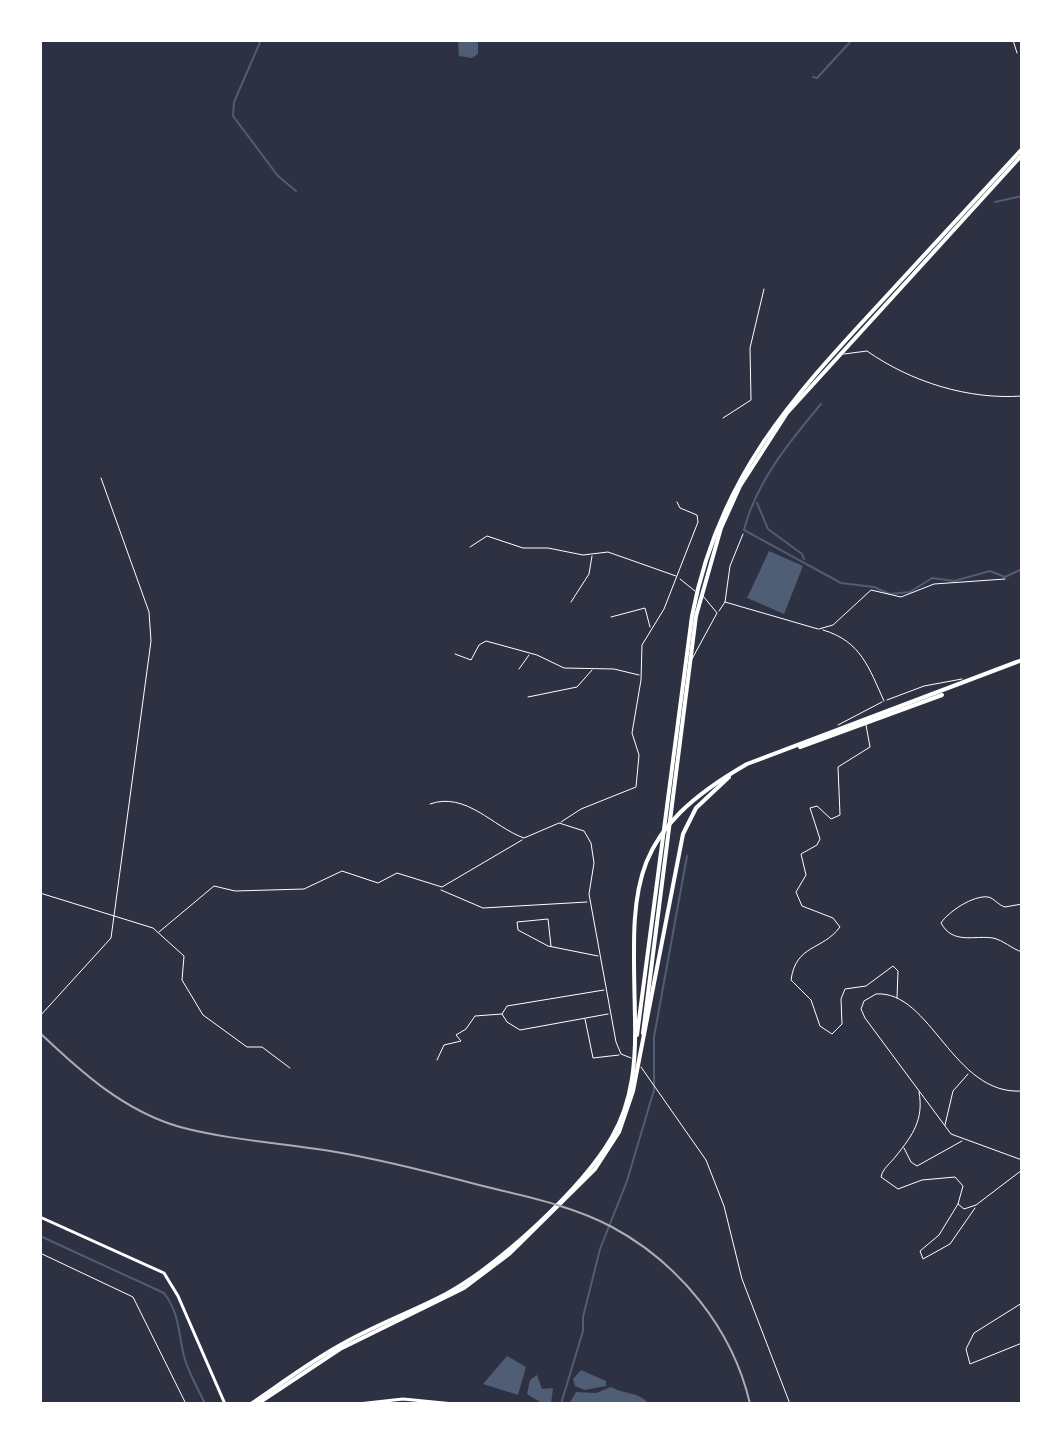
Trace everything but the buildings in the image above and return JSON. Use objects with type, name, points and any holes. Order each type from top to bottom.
[{"type":"highway","points":[[668,808],[699,593],[714,546],[740,486],[787,413],[1022,152]]},
{"type":"highway","points":[[636,1041],[699,593],[710,545],[736,484],[784,410],[1022,152]]},
{"type":"highway","points":[[637,1064],[635,916],[638,880],[660,835],[694,801],[747,764],[1022,662]]},
{"type":"highway","points":[[257,1404],[340,1349],[464,1288],[509,1254],[591,1169],[613,1135],[637,1064],[680,843],[696,808],[719,784],[747,766],[1022,662]]},
{"type":"highway","points":[[642,1043],[664,840]]},
{"type":"highway","points":[[251,1404],[337,1347],[469,1280],[553,1209]]},
{"type":"main road","points":[[40,1217],[164,1273],[178,1296],[225,1404]]},
{"type":"main road","points":[[358,1404],[403,1399],[454,1404]]},
{"type":"street","points":[[1013,40],[1017,53]]},
{"type":"street","points":[[723,418],[751,400],[750,348],[764,289]]},
{"type":"street","points":[[840,353],[864,350],[888,365],[952,390],[1022,396]]},
{"type":"street","points":[[40,1016],[107,944],[114,915],[151,624],[138,576],[128,559],[101,478]]},
{"type":"street","points":[[439,888],[490,862],[524,838],[559,823],[581,809],[636,787],[639,755],[632,733],[641,676],[642,645],[678,578],[698,522],[697,515],[680,508],[677,502]]},
{"type":"street","points":[[689,664],[725,602],[727,575],[743,534]]},
{"type":"street","points":[[470,547],[487,536],[523,548],[608,552],[678,578],[699,593],[717,613]]},
{"type":"street","points":[[571,602],[589,574],[592,553]]},
{"type":"street","points":[[819,629],[833,625],[871,590],[901,597],[934,584],[1005,579]]},
{"type":"street","points":[[725,602],[840,636],[860,650],[884,701]]},
{"type":"street","points":[[611,617],[645,608],[650,629]]},
{"type":"street","points":[[455,654],[469,661],[486,641],[531,653],[564,668],[594,668],[641,676]]},
{"type":"street","points":[[519,669],[531,653]]},
{"type":"street","points":[[528,697],[577,687],[594,668]]},
{"type":"street","points":[[839,729],[840,721],[884,701],[943,681],[962,679],[968,682]]},
{"type":"street","points":[[865,723],[870,747],[838,767],[840,815],[831,819],[817,806],[810,808],[820,839],[817,845],[801,854],[806,875],[796,892],[800,904],[833,918],[840,927],[823,942],[803,952],[791,980],[811,1000],[823,1029],[832,1034],[842,1024],[841,999],[845,989],[866,986],[893,966],[898,971],[897,998]]},
{"type":"street","points":[[430,804],[440,800],[469,806],[504,830],[524,838]]},
{"type":"street","points":[[559,823],[579,829],[589,837],[594,863],[590,901],[621,1054]]},
{"type":"street","points":[[159,932],[214,886],[235,891],[304,889],[342,871],[378,883],[397,873],[483,908],[590,901]]},
{"type":"street","points":[[40,893],[159,932],[184,956],[182,980],[203,1015],[247,1047],[262,1047],[290,1068]]},
{"type":"street","points":[[1022,904],[1005,907],[990,897],[983,898],[953,911],[941,923],[946,930],[965,939],[991,938],[1022,952]]},
{"type":"street","points":[[551,946],[548,919],[517,922],[518,930],[551,946],[601,956]]},
{"type":"street","points":[[502,1014],[507,1006],[606,989]]},
{"type":"street","points":[[1022,1091],[1001,1090],[968,1073],[924,1022],[897,998],[873,995],[861,1009],[945,1128],[964,1140],[1022,1160]]},
{"type":"street","points":[[502,1014],[507,1022],[520,1030],[611,1014]]},
{"type":"street","points":[[437,1060],[444,1045],[461,1041],[456,1035],[466,1029],[475,1016],[502,1014]]},
{"type":"street","points":[[585,1019],[593,1058],[621,1054],[637,1064],[706,1160],[724,1206],[742,1279],[790,1404]]},
{"type":"street","points":[[945,1128],[953,1091],[968,1073]]},
{"type":"street","points":[[918,1090],[922,1115],[903,1146],[882,1171],[885,1182],[898,1189],[922,1180],[955,1177],[963,1186],[958,1204],[939,1235],[920,1251],[921,1258],[927,1259],[945,1248],[976,1205],[1022,1170]]},
{"type":"street","points":[[903,1146],[911,1162],[920,1166],[964,1140]]},
{"type":"street","points":[[958,1204],[964,1209],[976,1205]]},
{"type":"street","points":[[40,1253],[133,1297],[186,1404]]},
{"type":"street","points":[[1022,1303],[974,1333],[966,1349],[970,1364],[1022,1343]]},
{"type":"water","points":[[458,40],[478,40],[478,54],[472,58],[459,56]]},
{"type":"water","points":[[769,551],[803,566],[784,614],[747,598]]},
{"type":"water","points":[[507,1356],[526,1367],[518,1395],[483,1384]]},
{"type":"water","points":[[581,1370],[606,1381],[606,1386],[585,1390],[575,1386],[573,1379]]},
{"type":"water","points":[[537,1375],[542,1389],[553,1388],[551,1404],[543,1404],[527,1394],[530,1380]]},
{"type":"water","points":[[611,1387],[640,1397],[649,1404],[569,1404],[576,1392],[596,1393]]},
{"type":"waterway","points":[[261,40],[234,102],[233,116],[278,176],[296,191]]},
{"type":"waterway","points":[[813,77],[817,78],[852,40]]},
{"type":"waterway","points":[[995,202],[1022,196]]},
{"type":"waterway","points":[[821,404],[765,479],[744,530],[841,583],[874,587],[890,594],[910,592],[932,578],[954,581],[990,571],[1005,577],[1022,569]]},
{"type":"waterway","points":[[757,503],[768,529],[802,554],[804,559]]},
{"type":"waterway","points":[[561,1404],[583,1331],[583,1317],[600,1249],[627,1181],[654,1090],[654,1037],[687,856]]},
{"type":"waterway","points":[[40,1236],[164,1293],[175,1314],[187,1365],[205,1404]]},
{"type":"railway","points":[[40,1033],[104,1089],[140,1111],[180,1127],[405,1166],[547,1202],[612,1227],[659,1259],[700,1301],[731,1350],[750,1404]]}]
